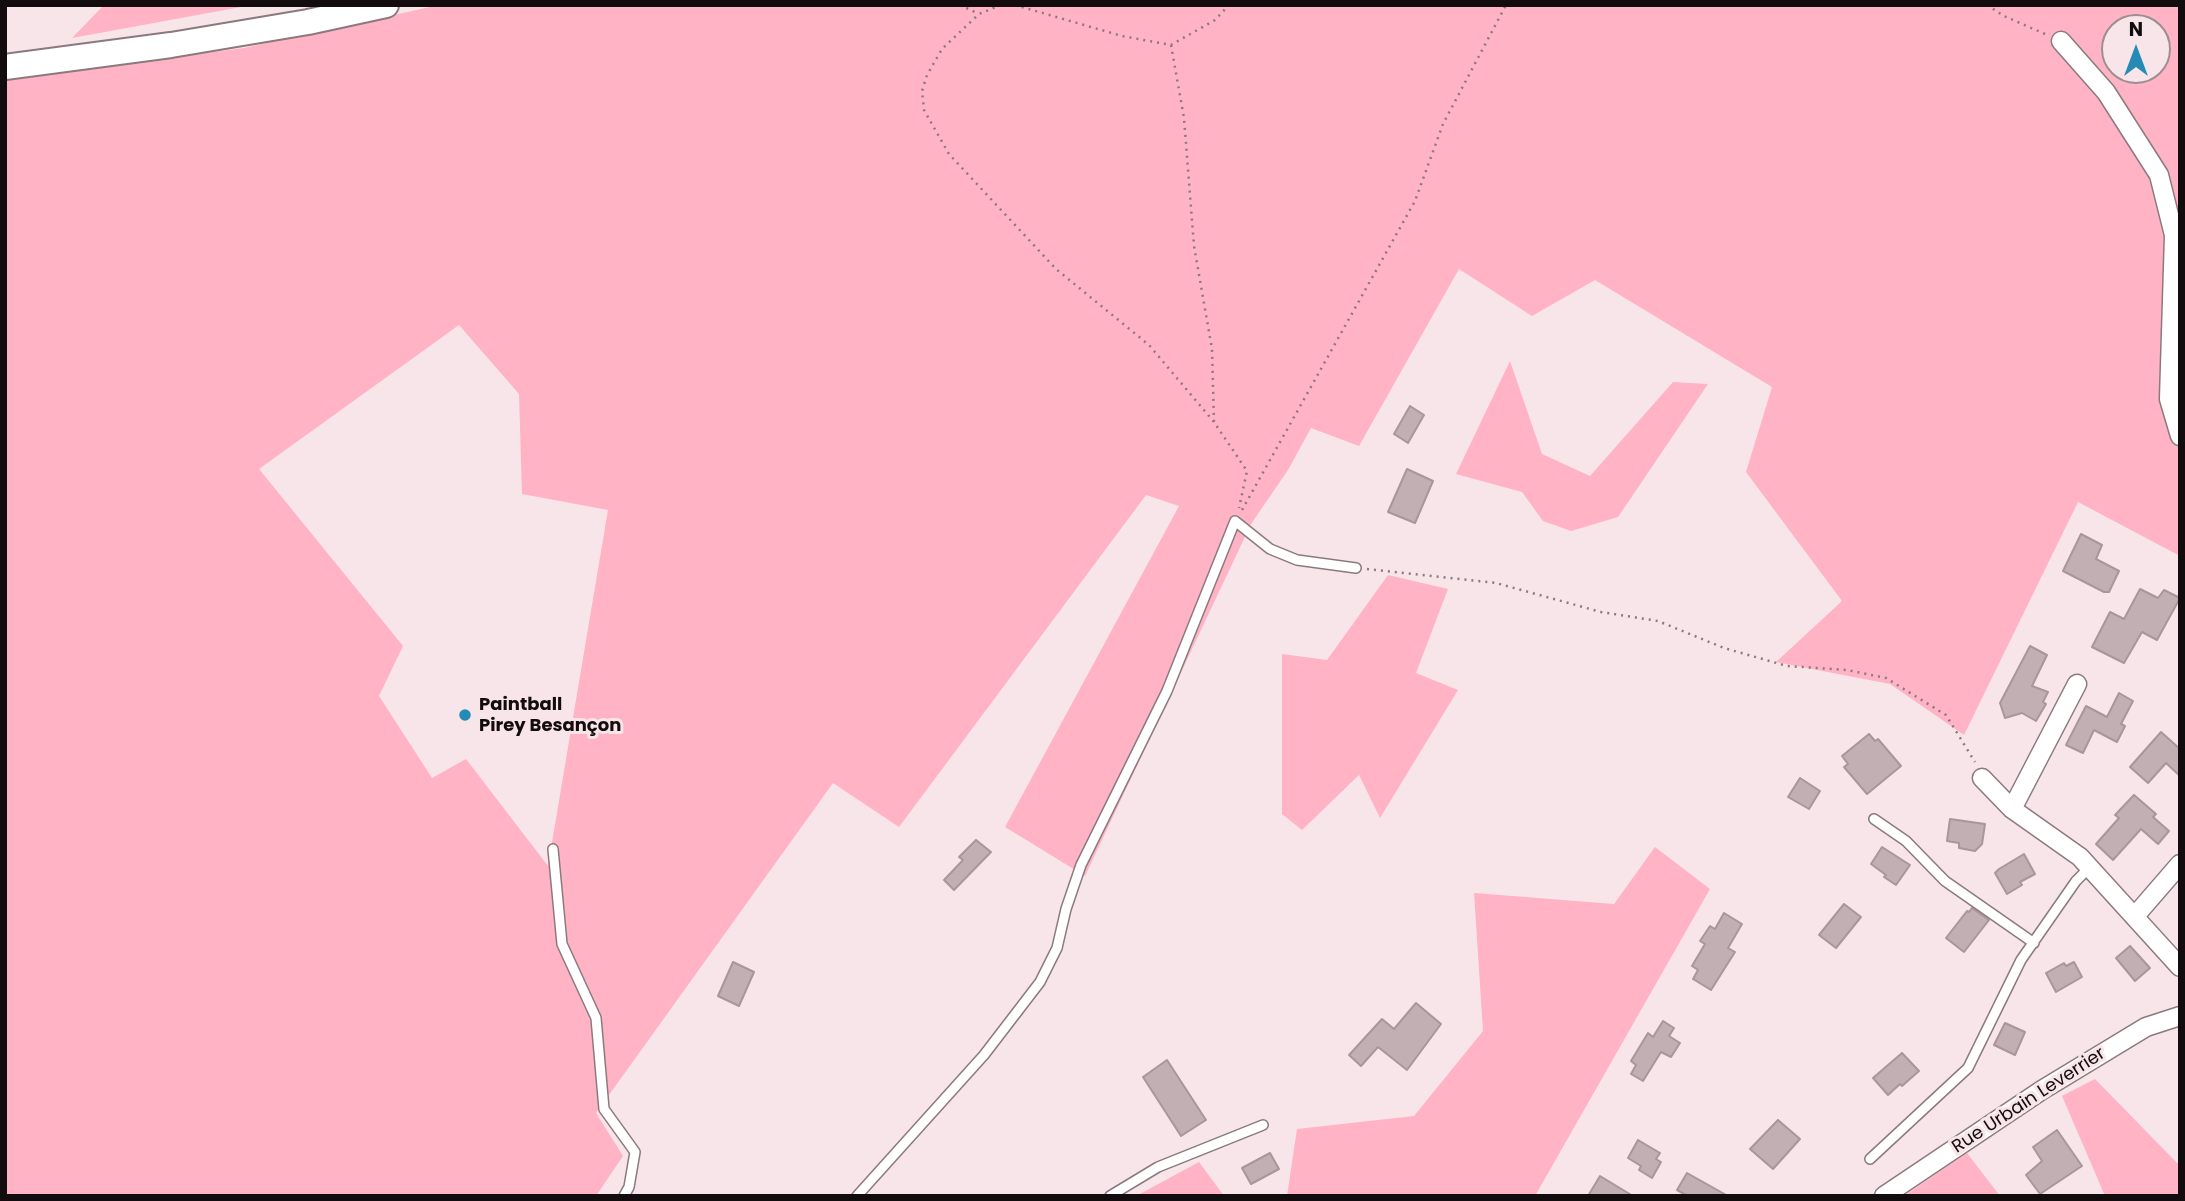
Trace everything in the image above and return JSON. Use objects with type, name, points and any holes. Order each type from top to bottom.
[{"type":"main road","points":[[5,67],[171,45],[308,22],[386,5]]},
{"type":"street","points":[[2060,41],[2106,92],[2159,175],[2174,236],[2169,399],[2180,436]]},
{"type":"street","points":[[2012,809],[2077,684]]},
{"type":"street","points":[[1982,778],[2012,809],[2080,857],[2180,967]]},
{"type":"street","points":[[2135,916],[2180,864]]},
{"type":"street","name":"Rue Urbain Leverrier","points":[[1884,1196],[2042,1090],[2146,1027],[2180,1016]]},
{"type":"lane","points":[[857,1196],[984,1055],[1040,982],[1057,948],[1066,909],[1081,865],[1167,691],[1236,521],[1270,549],[1297,561],[1356,568]]},
{"type":"lane","points":[[1874,819],[1906,841],[1945,881],[2034,943]]},
{"type":"lane","points":[[553,849],[562,944],[596,1018],[604,1109],[635,1152],[629,1187],[624,1196]]},
{"type":"lane","points":[[1870,1159],[1968,1068],[2021,960],[2076,881],[2089,869]]},
{"type":"lane","points":[[1110,1196],[1158,1167],[1263,1125]]},
{"type":"path","points":[[960,5],[979,14]]},
{"type":"path","points":[[1001,5],[979,14],[942,48],[927,75],[922,91],[924,110],[949,154],[958,164],[1056,269],[1149,345],[1214,422],[1247,471],[1236,521]]},
{"type":"path","points":[[1015,5],[1122,36],[1171,45],[1215,20],[1229,5]]},
{"type":"path","points":[[1236,521],[1304,394],[1415,201],[1443,124],[1506,5]]},
{"type":"path","points":[[1987,5],[2004,16],[2060,41]]},
{"type":"path","points":[[1171,45],[1184,118],[1194,246],[1212,349],[1214,422]]},
{"type":"path","points":[[1356,568],[1496,583],[1601,612],[1658,621],[1724,648],[1787,666],[1847,670],[1886,678],[1946,715],[1970,752],[1982,778]]},
{"type":"shaded area","points":[[104,5],[252,5],[72,38]]},
{"type":"shaded area","points":[[439,5],[2180,5],[2180,556],[2078,502],[1964,735],[1890,684],[1776,662],[1842,601],[1746,472],[1772,387],[1595,280],[1532,316],[1459,269],[1359,446],[1311,428],[1288,470],[1251,524],[1085,876],[1005,827],[1179,506],[1146,495],[899,827],[833,783],[596,1113],[623,1156],[596,1196],[5,1196],[5,79],[244,48]],"holes":[[[459,325],[519,394],[522,494],[608,510],[548,866],[466,759],[432,778],[379,696],[403,646],[259,469]]]},
{"type":"shaded area","points":[[1510,361],[1542,454],[1590,476],[1673,382],[1708,384],[1618,517],[1571,531],[1543,521],[1522,492],[1456,474]]},
{"type":"shaded area","points":[[1388,575],[1448,589],[1416,673],[1458,690],[1380,818],[1359,775],[1302,830],[1282,814],[1282,654],[1327,660]]},
{"type":"shaded area","points":[[1655,847],[1710,889],[1535,1196],[1287,1196],[1297,1129],[1414,1116],[1483,1031],[1474,893],[1614,904]]},
{"type":"shaded area","points":[[2095,1079],[2180,1166],[2180,1196],[2105,1196],[2062,1096]]},
{"type":"shaded area","points":[[1967,1153],[2000,1196],[1904,1196]]},
{"type":"shaded area","points":[[1199,1162],[1224,1196],[1136,1196]]},
{"type":"building","points":[[1410,406],[1424,415],[1408,443],[1394,434]]},
{"type":"building","points":[[1407,469],[1433,481],[1415,523],[1388,512]]},
{"type":"building","points":[[2081,534],[2102,545],[2096,559],[2119,571],[2109,592],[2063,571]]},
{"type":"building","points":[[2140,589],[2158,598],[2164,590],[2180,598],[2157,640],[2142,632],[2124,663],[2092,647],[2110,612],[2124,619]]},
{"type":"building","points":[[2030,646],[2047,655],[2032,686],[2048,692],[2043,702],[2046,704],[2036,721],[2022,713],[2005,718],[2000,703]]},
{"type":"building","points":[[2119,693],[2133,701],[2121,724],[2125,726],[2117,742],[2094,730],[2083,753],[2066,745],[2086,706],[2107,717]]},
{"type":"building","points":[[2161,732],[2180,749],[2180,776],[2166,763],[2148,783],[2130,767]]},
{"type":"building","points":[[1869,734],[1875,741],[1878,739],[1901,766],[1867,794],[1844,767],[1848,764],[1842,756]]},
{"type":"building","points":[[1800,778],[1820,791],[1809,809],[1788,797]]},
{"type":"building","points":[[2134,795],[2156,814],[2153,817],[2169,831],[2158,844],[2141,829],[2113,860],[2096,844],[2119,818],[2115,815]]},
{"type":"building","points":[[1950,819],[1985,824],[1982,844],[1975,851],[1959,848],[1959,843],[1947,841]]},
{"type":"building","points":[[976,840],[991,852],[954,890],[944,880],[963,860],[959,857]]},
{"type":"building","points":[[1882,847],[1910,865],[1896,885],[1871,864]]},
{"type":"building","points":[[2024,854],[2035,874],[2020,882],[2022,885],[2007,894],[1995,873]]},
{"type":"building","points":[[1844,904],[1861,917],[1836,948],[1819,935]]},
{"type":"building","points":[[1972,908],[1989,920],[1964,952],[1946,938]]},
{"type":"building","points":[[1724,913],[1742,924],[1728,948],[1735,952],[1711,990],[1693,979],[1698,970],[1692,966],[1705,944],[1700,941],[1710,926],[1715,929]]},
{"type":"building","points":[[2130,946],[2150,968],[2135,981],[2116,958]]},
{"type":"building","points":[[733,962],[754,972],[739,1006],[718,996]]},
{"type":"building","points":[[2074,962],[2082,977],[2056,992],[2046,973],[2064,963],[2066,966]]},
{"type":"building","points":[[1416,1003],[1441,1024],[1407,1070],[1378,1047],[1361,1066],[1349,1055],[1382,1019],[1394,1029]]},
{"type":"building","points":[[1663,1021],[1674,1028],[1669,1036],[1680,1043],[1671,1057],[1661,1052],[1643,1081],[1631,1074],[1636,1065],[1631,1061],[1648,1033],[1653,1037]]},
{"type":"building","points":[[2005,1023],[2025,1032],[2015,1055],[1994,1045]]},
{"type":"building","points":[[1902,1053],[1919,1071],[1888,1095],[1873,1078]]},
{"type":"building","points":[[1167,1060],[1206,1120],[1181,1136],[1143,1077]]},
{"type":"building","points":[[1778,1120],[1800,1139],[1773,1169],[1750,1149]]},
{"type":"building","points":[[2057,1130],[2082,1166],[2040,1194],[2026,1175],[2042,1161],[2033,1147]]},
{"type":"building","points":[[1638,1140],[1660,1153],[1656,1159],[1661,1162],[1652,1178],[1639,1170],[1641,1166],[1628,1158]]},
{"type":"building","points":[[1270,1153],[1279,1169],[1251,1184],[1242,1168]]},
{"type":"building","points":[[1687,1173],[1728,1196],[1688,1196],[1677,1190]]},
{"type":"building","points":[[1600,1176],[1633,1196],[1588,1196]]},
{"type":"place","name":"Paintball Pirey Besançon","points":[[465,715]]}]
